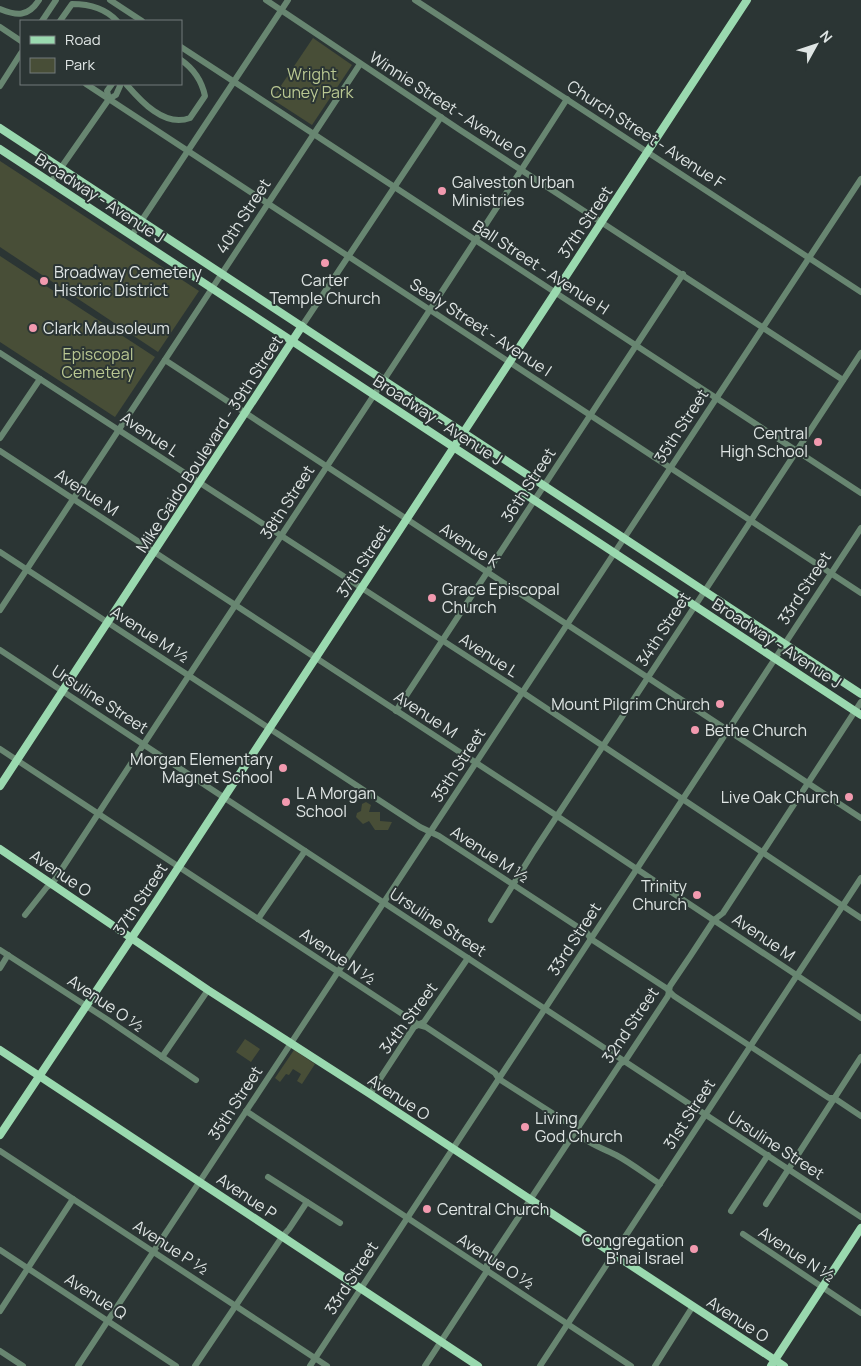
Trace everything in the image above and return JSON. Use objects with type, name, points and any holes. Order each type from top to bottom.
[{"type":"main road","name":"37th Street","points":[[0,1135],[224,798],[747,0]]},
{"type":"main road","name":"Broadway - Avenue J","points":[[0,128],[861,694]]},
{"type":"main road","name":"Broadway - Avenue J","points":[[0,149],[858,713]]},
{"type":"main road","name":"Mike Gaido Boulevard - 39th Street","points":[[0,786],[302,326]]},
{"type":"main road","name":"Avenue O","points":[[0,849],[208,990],[693,1306],[773,1363],[784,1366]]},
{"type":"main road","name":"Avenue P","points":[[0,1050],[478,1366]]},
{"type":"main road","points":[[773,1363],[861,1228]]},
{"type":"street","points":[[0,9],[11,13],[27,12],[34,7],[38,0]]},
{"type":"street","points":[[43,20],[56,0]]},
{"type":"street","points":[[110,0],[140,20]]},
{"type":"street","name":"Winnie Street - Avenue G","points":[[266,0],[360,64],[843,380]]},
{"type":"street","points":[[132,235],[288,0]]},
{"type":"street","name":"Church Street - Avenue F","points":[[415,0],[809,256],[861,292]]},
{"type":"street","points":[[61,20],[72,4],[80,4],[107,12],[116,20]]},
{"type":"street","points":[[0,27],[20,40]]},
{"type":"street","name":"Ball Street - Avenue H","points":[[182,48],[861,493]]},
{"type":"street","points":[[0,86],[20,55]]},
{"type":"street","points":[[127,85],[148,108],[159,114],[178,120],[190,118],[205,96],[197,76],[182,61]]},
{"type":"street","name":"40th Street","points":[[0,610],[360,64]]},
{"type":"street","name":"Sealy Street - Avenue I","points":[[88,85],[861,594]]},
{"type":"street","points":[[109,98],[107,91],[111,85]]},
{"type":"street","points":[[51,182],[109,98],[116,95],[120,85]]},
{"type":"street","name":"38th Street","points":[[25,916],[47,887],[52,884],[476,240],[567,98]]},
{"type":"street","name":"Mike Gaido Boulevard - 39th Street","points":[[302,326],[441,117]]},
{"type":"street","name":"35th Street","points":[[78,1366],[861,179]]},
{"type":"street","name":"36th Street","points":[[396,711],[683,274]]},
{"type":"street","name":"Avenue L","points":[[0,353],[522,692],[861,918]]},
{"type":"street","name":"34th Street","points":[[491,920],[512,884],[861,353]]},
{"type":"street","name":"Avenue K","points":[[165,360],[861,818]]},
{"type":"street","points":[[0,438],[40,379]]},
{"type":"street","name":"Avenue M","points":[[0,451],[557,816],[861,1018]]},
{"type":"street","name":"33rd Street","points":[[310,1366],[861,528]]},
{"type":"street","name":"Avenue M ½","points":[[0,552],[429,833],[436,835],[587,933],[591,939],[750,1047],[829,1098],[834,1098],[861,1116]]},
{"type":"street","name":"Ursuline Street","points":[[0,650],[861,1217]]},
{"type":"street","name":"32nd Street","points":[[425,1366],[487,1271],[487,1265],[530,1199],[620,1064],[625,1061],[669,992],[670,986],[714,920],[723,913],[808,784],[858,713],[861,702]]},
{"type":"street","name":"Avenue N ½","points":[[0,750],[419,1026],[426,1027],[495,1073],[499,1079],[573,1126],[578,1134],[660,1184]]},
{"type":"street","points":[[258,919],[305,851]]},
{"type":"street","name":"31st Street","points":[[540,1366],[861,878]]},
{"type":"street","name":"Avenue O ½","points":[[0,950],[196,1080]]},
{"type":"street","points":[[0,968],[8,955]]},
{"type":"street","name":"34th Street","points":[[370,1094],[414,1027],[424,1022],[468,958]]},
{"type":"street","points":[[162,1057],[208,990]]},
{"type":"street","points":[[766,1204],[861,1057]]},
{"type":"street","name":"Avenue O ½","points":[[246,1111],[631,1366]]},
{"type":"street","name":"Avenue P ½","points":[[0,1151],[327,1366]]},
{"type":"street","points":[[730,1211],[768,1155]]},
{"type":"street","points":[[268,1177],[340,1223]]},
{"type":"street","points":[[0,1311],[74,1199]]},
{"type":"street","points":[[195,1366],[307,1202]]},
{"type":"street","name":"Avenue N ½","points":[[742,1234],[861,1313]]},
{"type":"street","name":"Avenue Q","points":[[0,1250],[176,1366]]},
{"type":"street","points":[[655,1366],[693,1306]]},
{"type":"street","points":[[0,1351],[23,1366]]},
{"type":"green space","name":"Wright Cuney Park","points":[[313,38],[352,65],[312,125],[272,99]]},
{"type":"green space","points":[[0,161],[199,291],[158,352],[0,247]]},
{"type":"green space","name":"Episcopal Cemetery","points":[[0,256],[155,357],[115,417],[0,342]]},
{"type":"green space","points":[[366,802],[371,805],[369,812],[380,812],[380,821],[392,822],[388,830],[375,830],[369,821],[363,824],[356,817],[357,813],[361,811],[362,804]]},
{"type":"green space","points":[[245,1039],[260,1049],[251,1062],[236,1052]]},
{"type":"green space","points":[[294,1050],[315,1064],[302,1084],[297,1081],[301,1074],[293,1069],[280,1082],[275,1078]]},
{"type":"place","name":"Galveston Urban Ministries","points":[[442,191]]},
{"type":"place","name":"Carter Temple Church","points":[[325,263]]},
{"type":"place","name":"Broadway Cemetery Historic District","points":[[44,281]]},
{"type":"place","name":"Clark Mausoleum","points":[[33,328]]},
{"type":"place","name":"Central High School","points":[[818,442]]},
{"type":"place","name":"Grace Episcopal Church","points":[[432,598]]},
{"type":"place","name":"Mount Pilgrim Church","points":[[720,704]]},
{"type":"place","name":"Bethe Church","points":[[695,730]]},
{"type":"place","name":"Morgan Elementary Magnet School","points":[[283,768]]},
{"type":"place","name":"Live Oak Church","points":[[849,797]]},
{"type":"place","name":"L A Morgan School","points":[[286,802]]},
{"type":"place","name":"Trinity Church","points":[[697,895]]},
{"type":"place","name":"Living God Church","points":[[525,1127]]},
{"type":"place","name":"Central Church","points":[[427,1209]]},
{"type":"place","name":"Congregation B'nai Israel","points":[[694,1249]]}]
